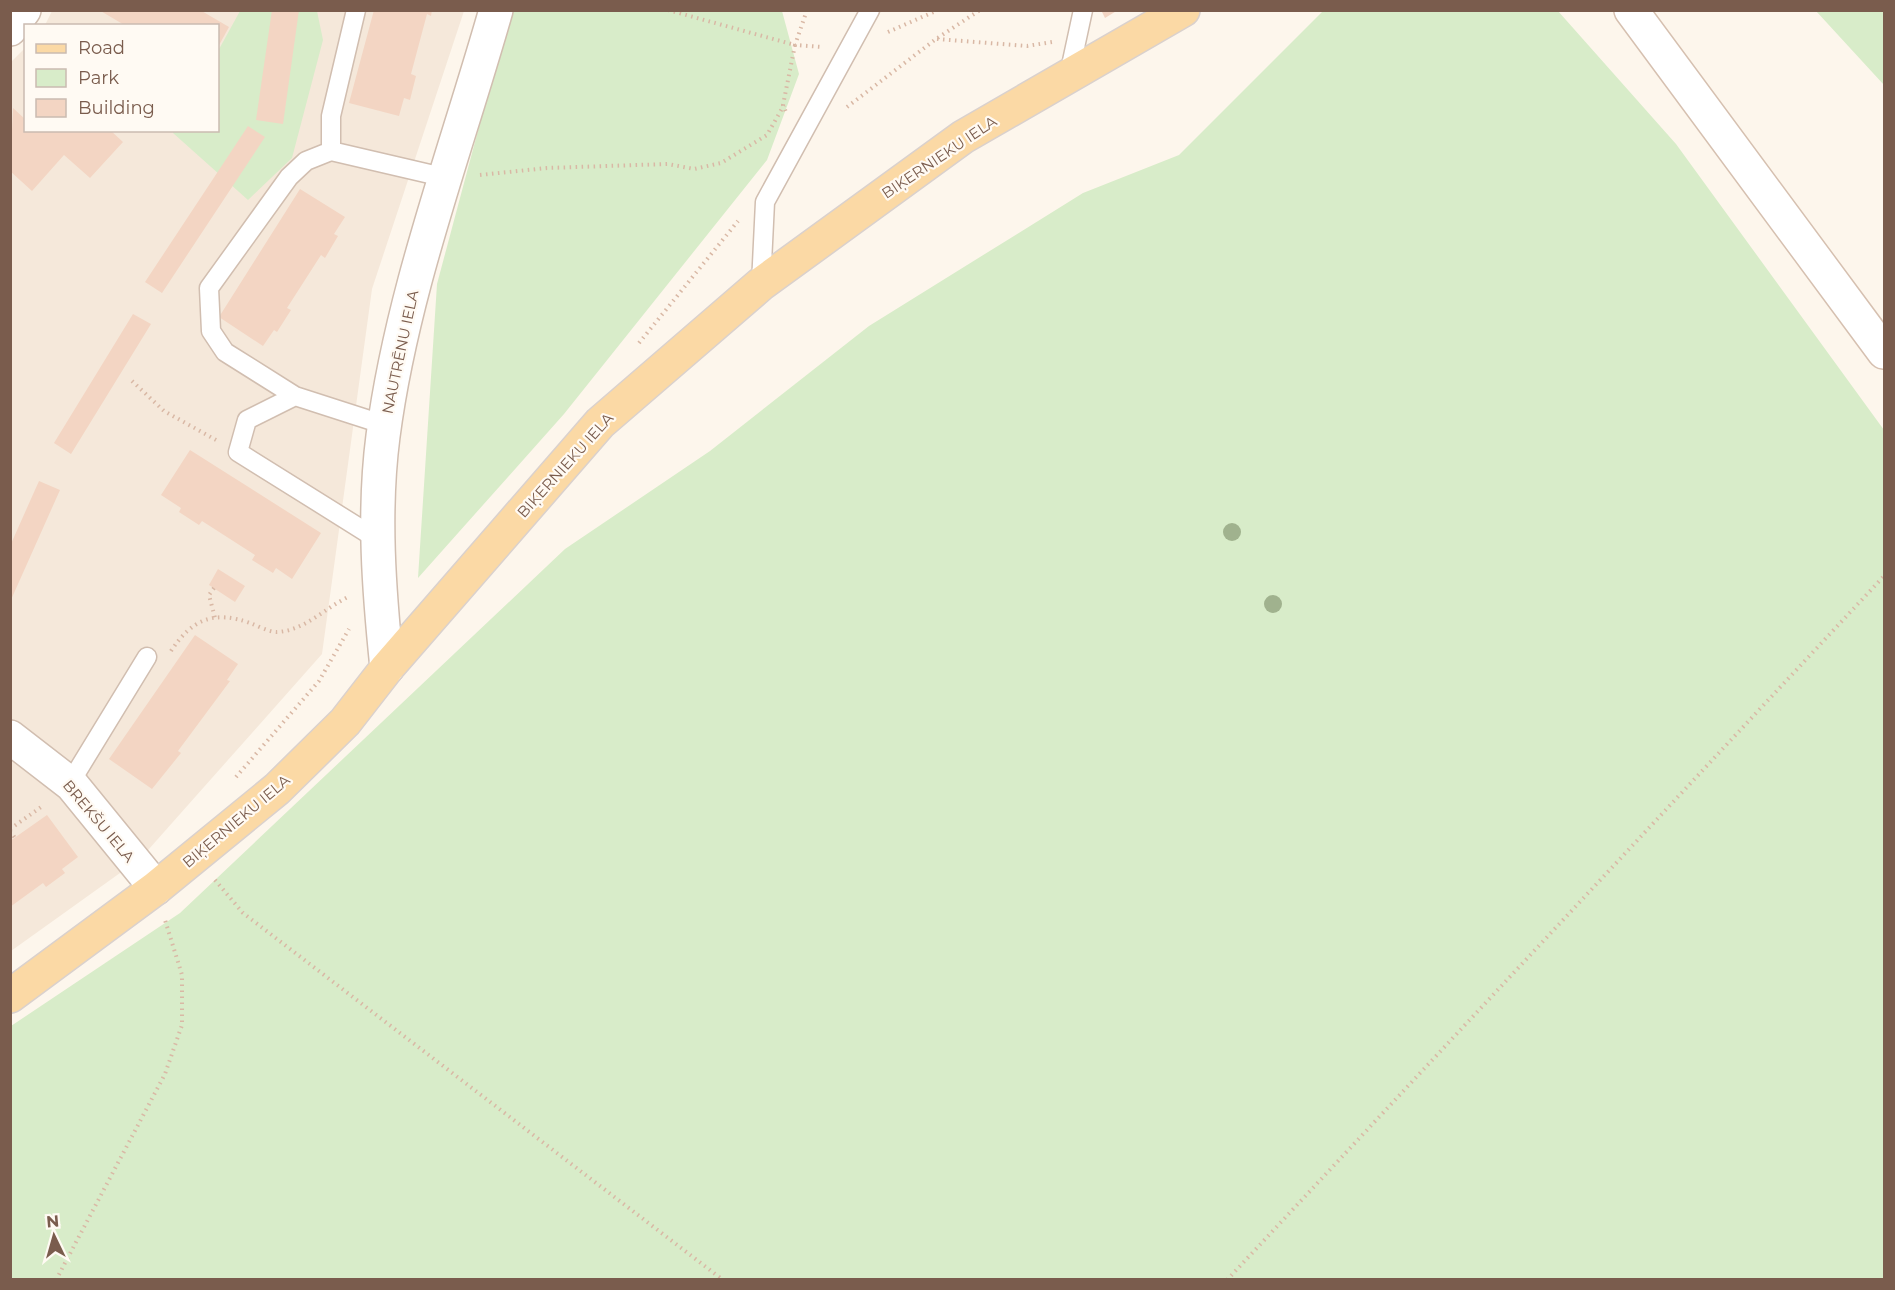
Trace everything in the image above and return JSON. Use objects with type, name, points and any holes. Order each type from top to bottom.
[{"type":"main road","name":"BIĶERNIEKU IELA","points":[[10,996],[156,888],[278,789],[345,722],[387,668],[600,423],[760,284],[963,136],[1183,10]]},
{"type":"street","points":[[10,29],[24,10]]},
{"type":"street","name":"NAUTRĒNU IELA","points":[[387,668],[377,539],[385,425],[406,312],[496,10]]},
{"type":"street","points":[[1631,10],[1884,352]]},
{"type":"street","name":"BREKŠU IELA","points":[[10,737],[71,784],[156,888]]},
{"type":"lane","points":[[331,152],[331,116],[356,10]]},
{"type":"lane","points":[[760,284],[765,202],[870,10]]},
{"type":"lane","points":[[1069,75],[1083,10]]},
{"type":"lane","points":[[385,425],[295,396],[225,352],[211,331],[209,288],[289,177],[306,161],[331,152],[447,178]]},
{"type":"lane","points":[[295,396],[247,420],[238,452],[377,539]]},
{"type":"lane","points":[[71,784],[156,658]]},
{"type":"path","points":[[807,10],[795,45],[849,50],[938,10]]},
{"type":"path","points":[[936,39],[1027,46],[1077,37]]},
{"type":"path","points":[[447,178],[547,168],[668,164],[694,169],[721,163],[767,135],[783,105],[826,93]]},
{"type":"path","points":[[132,381],[164,411],[238,452]]},
{"type":"path","points":[[1227,1280],[1884,576]]},
{"type":"path","points":[[156,658],[195,624],[215,618],[236,618],[275,632],[296,628],[347,597],[362,594],[379,582]]},
{"type":"path","points":[[214,588],[209,596],[215,618]]},
{"type":"path","points":[[228,786],[319,681],[350,626]]},
{"type":"path","points":[[15,838],[10,830],[71,784]]},
{"type":"path","points":[[195,857],[243,913],[723,1280]]},
{"type":"path","points":[[56,1280],[165,1074],[182,1025],[182,975],[156,888]]},
{"type":"shaded area","points":[[52,11],[464,11],[372,289],[322,654],[141,858],[11,951],[11,62],[24,49],[24,132],[219,132],[219,24],[46,24]]},
{"type":"green space","points":[[1324,10],[1558,11],[1676,144],[1884,430],[1884,1279],[11,1279],[11,1026],[180,913],[565,549],[710,451],[869,326],[1083,193],[1179,155]]},
{"type":"green space","points":[[240,11],[317,11],[323,40],[292,158],[248,200],[173,133],[219,132],[219,49]]},
{"type":"green space","points":[[510,11],[782,11],[799,74],[767,160],[564,414],[418,578],[437,284]]},
{"type":"green space","points":[[1816,11],[1884,11],[1884,85]]},
{"type":"building","points":[[99,10],[200,10],[229,27],[219,45],[219,24],[123,24]]},
{"type":"building","points":[[272,10],[299,10],[283,124],[256,120]]},
{"type":"building","points":[[374,10],[432,10],[431,16],[427,14],[411,74],[416,76],[410,100],[404,98],[399,116],[349,103]]},
{"type":"building","points":[[1101,10],[1118,10],[1105,18]]},
{"type":"building","points":[[13,108],[24,118],[24,132],[112,132],[123,142],[90,178],[64,155],[32,191],[10,171]]},
{"type":"building","points":[[248,126],[265,137],[162,293],[145,282]]},
{"type":"building","points":[[300,189],[345,217],[334,234],[338,236],[325,258],[321,255],[287,308],[291,310],[277,332],[274,330],[263,346],[219,317]]},
{"type":"building","points":[[133,314],[151,324],[71,454],[54,443]]},
{"type":"building","points":[[190,450],[321,533],[292,579],[276,568],[273,573],[252,560],[255,555],[202,521],[199,525],[179,512],[181,508],[161,495]]},
{"type":"building","points":[[39,481],[60,490],[10,602],[10,546]]},
{"type":"building","points":[[218,569],[245,586],[235,602],[209,585]]},
{"type":"building","points":[[195,635],[238,664],[227,680],[230,681],[178,751],[181,753],[152,789],[109,759]]},
{"type":"building","points":[[47,815],[78,857],[62,869],[65,873],[46,887],[43,883],[10,907],[10,841]]}]
